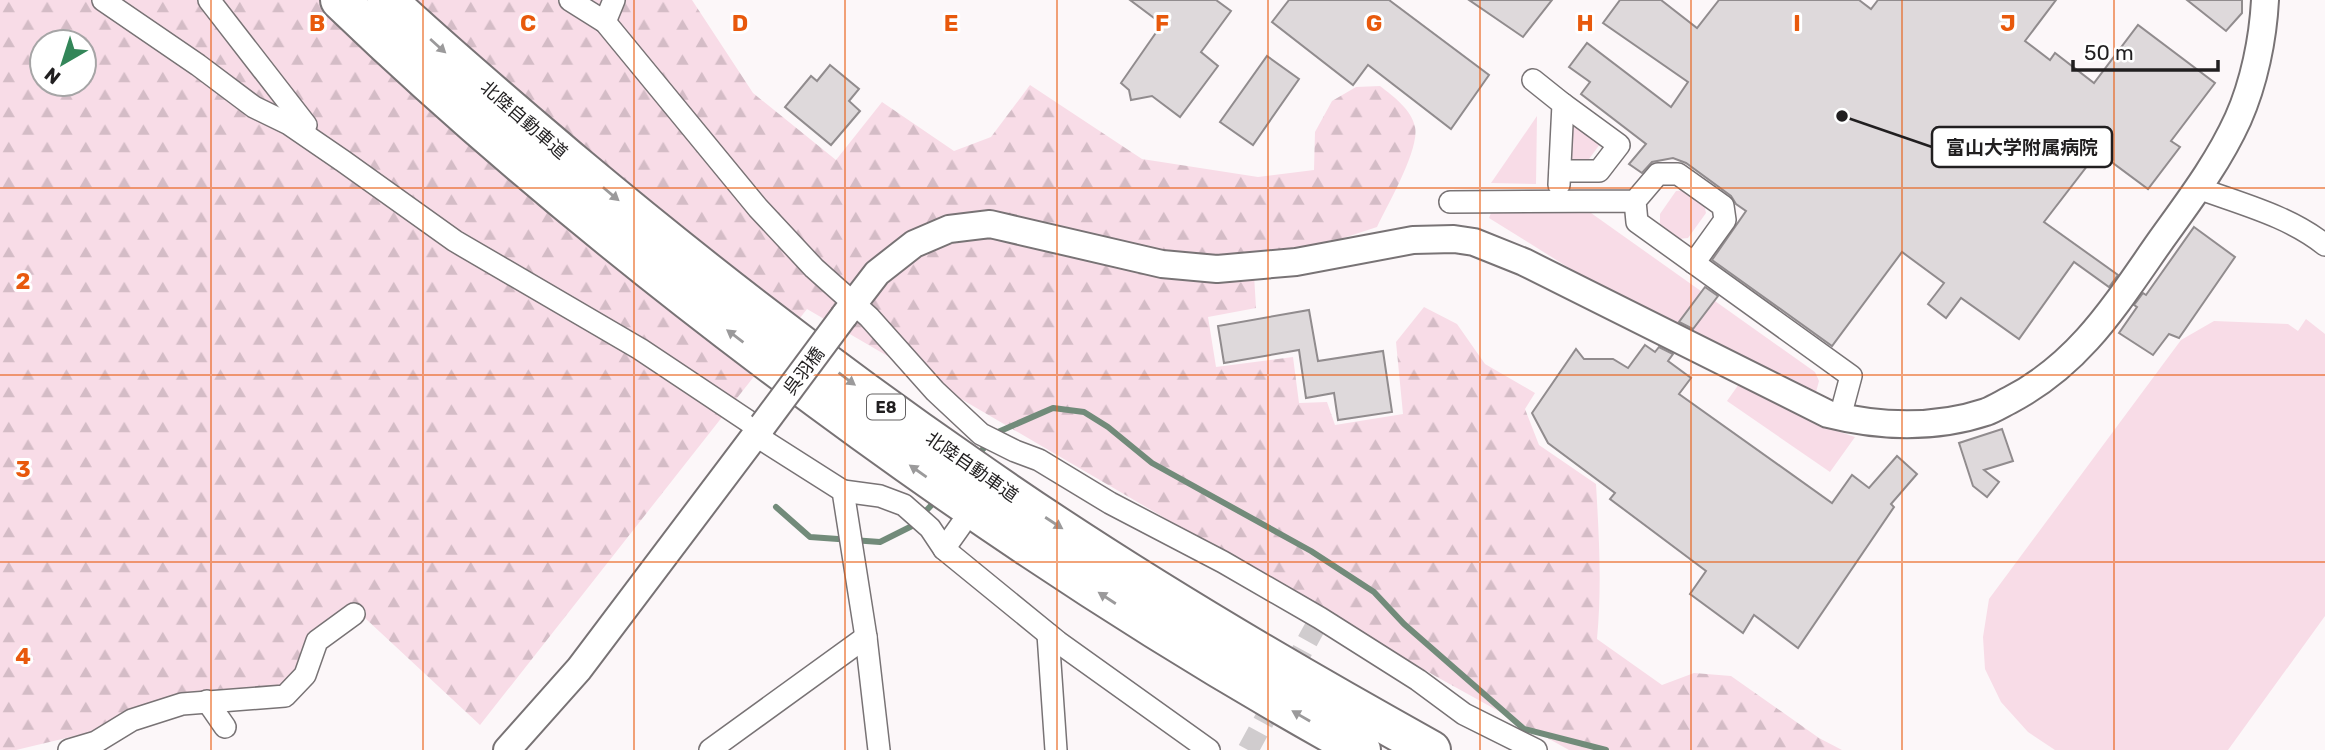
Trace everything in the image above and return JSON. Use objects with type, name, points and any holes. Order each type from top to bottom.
[{"type":"highway","name":"北陸自動車道","points":[[340,0],[479,128],[605,234],[837,414],[1087,585],[1201,657],[1361,750]]},
{"type":"highway","name":"北陸自動車道","points":[[387,0],[507,107],[622,204],[738,297],[866,393],[974,470],[1114,562],[1220,629],[1430,750]]},
{"type":"street","points":[[103,0],[254,107],[289,124],[332,153],[456,242],[640,349],[760,430],[843,491],[880,496],[904,505],[930,528],[944,549],[1048,634],[1209,750]]},
{"type":"street","points":[[209,0],[306,125]]},
{"type":"street","points":[[570,0],[605,22],[758,208],[849,310],[869,317],[935,391],[1010,457],[1039,460],[1110,503],[1223,562],[1331,625],[1418,680],[1464,713],[1536,750]]},
{"type":"street","points":[[605,22],[614,0]]},
{"type":"street","name":"呉羽橋","points":[[507,750],[579,669],[877,273],[914,244],[949,229],[989,225],[1162,264],[1217,269],[1296,262],[1413,240],[1454,239],[1474,242],[1524,262],[1828,414],[1909,425],[1940,422],[1987,412],[2034,387],[2069,361],[2111,312],[2198,188],[2222,149],[2243,104],[2255,67],[2265,0]]},
{"type":"street","points":[[1533,80],[1619,145],[1599,171],[1560,171]]},
{"type":"street","points":[[1558,201],[1563,104]]},
{"type":"street","points":[[1693,263],[1725,220],[1723,206],[1678,174],[1658,174],[1635,201],[1637,222],[1693,263],[1851,376],[1840,417]]},
{"type":"street","points":[[2198,188],[2309,232],[2325,245]]},
{"type":"street","points":[[1450,202],[1635,201]]},
{"type":"street","points":[[843,491],[866,637],[879,750]]},
{"type":"street","points":[[944,549],[961,525]]},
{"type":"street","points":[[69,750],[96,742],[132,720],[182,704],[285,696],[305,675],[317,641],[354,614]]},
{"type":"street","points":[[1048,634],[1056,750]]},
{"type":"street","points":[[710,750],[731,742],[866,637]]},
{"type":"street","points":[[207,701],[225,727]]},
{"type":"green space","points":[[0,0],[692,0],[753,93],[836,160],[882,102],[954,151],[991,137],[1030,85],[1142,159],[1258,177],[1314,170],[1315,132],[1332,101],[1356,87],[1380,86],[1410,115],[1415,127],[1415,137],[1408,163],[1377,227],[1319,246],[1253,258],[1256,308],[1208,317],[1216,367],[1293,357],[1299,403],[1327,402],[1335,425],[1403,414],[1396,342],[1424,307],[1457,324],[1485,364],[1535,393],[1525,409],[1539,445],[1596,484],[1600,581],[1597,639],[1662,685],[1694,673],[1731,676],[1819,738],[1842,750],[1569,750],[1437,677],[807,309],[480,725],[352,606],[289,685],[16,750],[0,750]]},
{"type":"green space","points":[[1537,116],[1536,184],[1491,183]]},
{"type":"green space","points":[[1570,121],[1600,144],[1589,159],[1567,159]]},
{"type":"green space","points":[[1686,190],[1704,204],[1706,213],[1688,238],[1678,239],[1660,224],[1660,214],[1676,191]]},
{"type":"green space","points":[[1491,213],[1591,213],[1815,372],[1819,381],[1816,392],[1574,271],[1489,218]]},
{"type":"green space","points":[[2306,319],[2325,334],[2325,616],[2228,750],[2055,750],[2028,732],[2001,702],[1985,669],[1983,637],[1989,599],[2181,340],[2214,321],[2288,324],[2298,331]]},
{"type":"green space","points":[[1739,384],[1816,424],[1855,437],[1830,472],[1727,401]]},
{"type":"building","points":[[1130,0],[1216,0],[1231,11],[1201,52],[1218,66],[1180,117],[1152,96],[1131,100],[1129,90],[1121,83],[1162,24]]},
{"type":"building","points":[[1289,0],[1389,0],[1489,75],[1451,129],[1368,65],[1353,85],[1272,22]]},
{"type":"building","points":[[1469,0],[1552,0],[1523,37]]},
{"type":"building","points":[[1620,0],[1661,0],[1697,28],[1719,0],[1859,0],[1871,9],[1878,0],[2056,0],[2025,41],[2050,60],[2055,53],[2094,83],[2138,25],[2215,83],[2171,141],[2180,147],[2148,189],[2098,152],[2044,222],[2118,275],[2109,287],[2074,262],[2019,339],[1961,298],[1946,318],[1928,304],[1944,283],[1902,252],[1832,346],[1712,260],[1746,211],[1736,204],[1731,196],[1686,163],[1673,158],[1652,162],[1642,173],[1629,164],[1646,144],[1581,94],[1590,82],[1569,67],[1587,43],[1671,107],[1688,82],[1603,23]]},
{"type":"building","points":[[2187,0],[2242,0],[2242,13],[2226,31]]},
{"type":"building","points":[[1267,56],[1299,79],[1253,145],[1220,122]]},
{"type":"building","points":[[830,65],[859,89],[849,101],[860,111],[831,145],[785,107],[811,76],[817,81]]},
{"type":"building","points":[[2194,227],[2235,257],[2179,338],[2169,334],[2153,355],[2119,333],[2137,307],[2134,305],[2143,293],[2146,295]]},
{"type":"building","points":[[1705,287],[1718,296],[1693,329],[1679,322]]},
{"type":"building","points":[[1309,310],[1318,361],[1383,351],[1392,412],[1338,420],[1334,393],[1306,398],[1299,350],[1224,363],[1218,326]]},
{"type":"building","points":[[1645,345],[1655,352],[1659,347],[1673,354],[1668,361],[1691,378],[1679,394],[1832,503],[1852,475],[1869,488],[1897,456],[1917,474],[1891,504],[1894,507],[1798,648],[1754,615],[1743,633],[1690,594],[1706,571],[1610,499],[1615,493],[1548,443],[1532,413],[1576,349],[1584,359],[1613,359],[1628,368]]},
{"type":"building","points":[[2002,429],[2013,461],[1984,470],[1999,482],[1987,497],[1973,486],[1959,443]]},
{"type":"waterway","points":[[976,457],[998,432],[1053,408],[1084,412],[1108,427],[1152,463],[1311,551],[1374,592],[1404,624],[1524,729],[1606,750]]},
{"type":"waterway","points":[[776,507],[810,537],[880,542],[912,526],[938,498]]},
{"type":"tunnel","points":[[1248,750],[1320,618]]},
{"type":"place","name":"富山大学附属病院","points":[[1842,116]]}]
